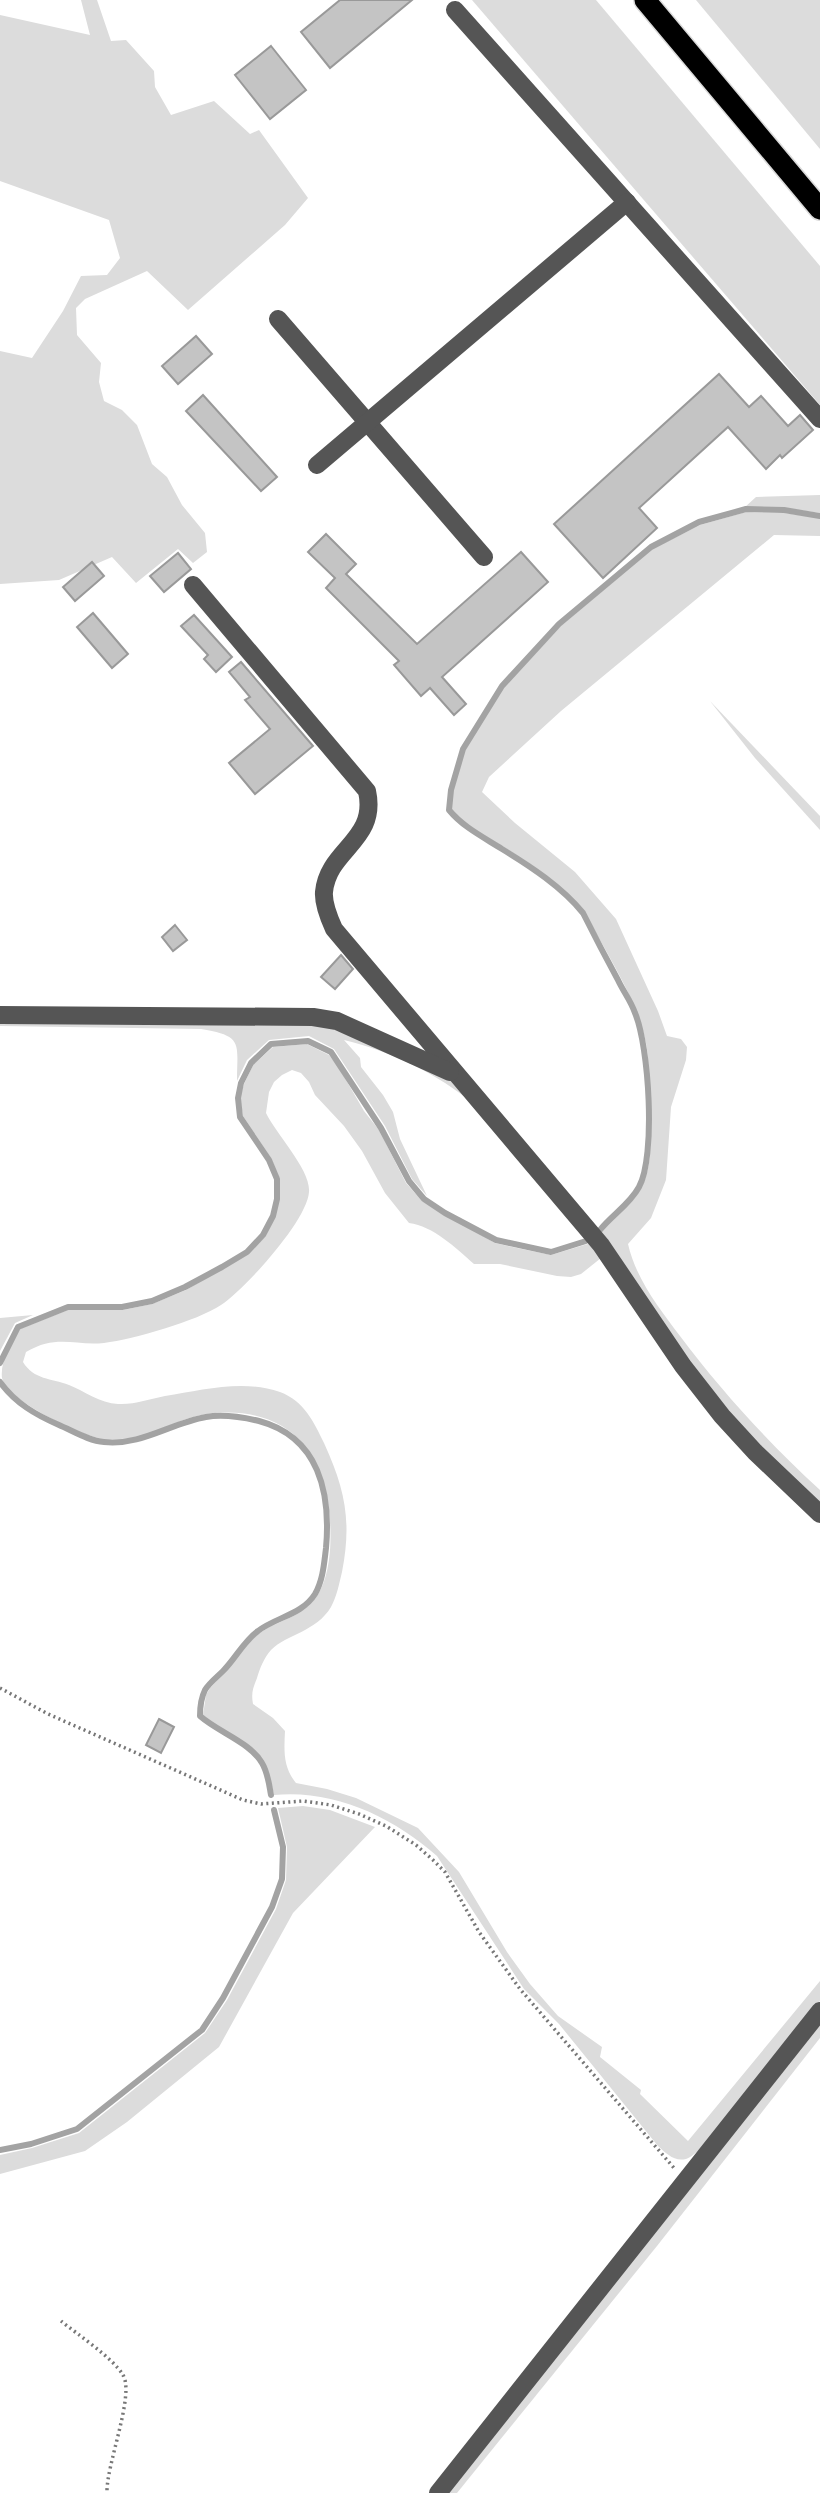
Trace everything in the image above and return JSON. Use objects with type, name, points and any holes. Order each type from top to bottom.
[{"type":"highway","points":[[645,0],[820,209]]},
{"type":"street","points":[[455,10],[820,419]]},
{"type":"street","points":[[317,465],[627,202]]},
{"type":"street","points":[[278,319],[484,557]]},
{"type":"street","points":[[193,585],[367,791],[370,805],[366,824],[328,876],[323,894],[334,929],[601,1245],[684,1366],[722,1416],[820,1514]]},
{"type":"street","points":[[0,1015],[313,1017],[337,1021],[457,1074]]},
{"type":"street","points":[[438,2493],[820,2011]]},
{"type":"path","points":[[0,1688],[48,1714],[243,1800],[261,1804],[296,1801],[331,1805],[386,1826],[415,1845],[445,1872],[479,1932],[520,1989],[685,2180]]},
{"type":"path","points":[[61,2321],[109,2360],[124,2376],[127,2393],[113,2452],[107,2493]]},
{"type":"shaded area","points":[[81,0],[97,0],[111,41],[126,40],[154,71],[155,87],[171,115],[214,101],[250,134],[259,130],[308,198],[285,225],[188,310],[147,271],[85,299],[76,308],[77,335],[101,363],[99,382],[104,401],[122,410],[137,425],[152,464],[167,477],[182,505],[205,533],[207,552],[193,563],[178,549],[136,583],[112,557],[59,580],[0,584],[0,351],[32,358],[63,311],[81,276],[107,275],[120,258],[109,220],[0,181],[0,15],[90,35]]},
{"type":"shaded area","points":[[472,0],[596,0],[820,266],[820,405]]},
{"type":"shaded area","points":[[696,0],[820,0],[820,149]]},
{"type":"shaded area","points":[[820,495],[820,513],[784,508],[745,507],[756,497]]},
{"type":"shaded area","points":[[746,512],[820,518],[820,536],[774,535],[561,711],[489,777],[482,792],[575,872],[616,919],[667,1036],[681,1039],[687,1047],[686,1060],[671,1107],[666,1180],[651,1218],[628,1244],[649,1293],[664,1315],[712,1377],[820,1490],[820,1507],[713,1396],[600,1235],[638,1194],[646,1178],[651,1147],[646,1043],[620,976],[577,902],[547,876],[469,826],[451,809],[453,790],[465,750],[504,687],[561,626],[652,549],[700,525]]},
{"type":"shaded area","points":[[710,701],[820,816],[820,830],[755,758]]},
{"type":"shaded area","points":[[0,1021],[332,1025],[452,1077],[475,1105],[446,1083],[413,1065],[379,1050],[344,1040],[360,1058],[361,1067],[393,1112],[400,1139],[427,1196],[412,1179],[385,1126],[334,1049],[309,1036],[269,1040],[247,1060],[237,1081],[235,1043],[225,1035],[215,1032],[201,1029],[0,1026]]},
{"type":"shaded area","points":[[307,1044],[329,1055],[339,1068],[364,1111],[379,1130],[406,1183],[422,1201],[495,1243],[551,1255],[591,1243],[601,1258],[581,1274],[571,1277],[500,1264],[474,1264],[435,1233],[409,1223],[385,1193],[362,1151],[344,1126],[315,1095],[301,1073],[292,1070],[274,1082],[269,1092],[266,1113],[305,1173],[309,1192],[298,1220],[259,1270],[232,1297],[197,1317],[165,1329],[117,1341],[93,1344],[47,1343],[26,1352],[23,1362],[38,1375],[111,1403],[130,1404],[193,1391],[252,1386],[280,1392],[302,1407],[324,1443],[342,1491],[346,1521],[345,1554],[331,1607],[318,1622],[278,1645],[266,1656],[253,1688],[253,1704],[273,1718],[285,1731],[287,1765],[296,1783],[356,1798],[418,1828],[459,1872],[507,1952],[530,1984],[558,2016],[602,2047],[600,2057],[641,2090],[640,2094],[688,2141],[820,1981],[820,2001],[713,2136],[686,2159],[674,2158],[658,2146],[559,2024],[524,1989],[437,1856],[401,1829],[362,1809],[319,1797],[274,1795],[263,1762],[256,1753],[203,1715],[206,1695],[210,1688],[247,1644],[260,1633],[305,1609],[322,1586],[330,1551],[328,1503],[323,1480],[303,1443],[288,1430],[271,1421],[252,1415],[230,1413],[196,1416],[131,1438],[94,1437],[64,1425],[30,1406],[7,1387],[2,1378],[4,1359],[20,1329],[68,1310],[123,1310],[152,1304],[186,1290],[248,1254],[265,1237],[275,1217],[280,1179],[271,1158],[243,1116],[240,1098],[253,1065],[273,1047]]},
{"type":"shaded area","points":[[33,1315],[15,1323],[0,1351],[0,1318]]},
{"type":"shaded area","points":[[303,1806],[330,1810],[375,1827],[293,1913],[219,2047],[127,2122],[85,2151],[0,2174],[0,2155],[79,2133],[205,2033],[227,2000],[276,1909],[286,1880],[287,1847],[278,1808]]},
{"type":"shaded area","points":[[820,2022],[820,2038],[657,2246],[457,2493],[448,2493]]},
{"type":"building","points":[[340,0],[412,0],[330,68],[301,32]]},
{"type":"building","points":[[271,46],[306,90],[270,119],[235,75]]},
{"type":"building","points":[[196,336],[212,354],[178,384],[162,366]]},
{"type":"building","points":[[719,374],[749,407],[761,396],[788,426],[800,415],[813,430],[766,469],[728,427],[639,508],[657,528],[603,578],[554,524]]},
{"type":"building","points":[[203,395],[277,477],[261,491],[186,411]]},
{"type":"building","points":[[326,534],[356,564],[346,574],[417,644],[521,552],[548,582],[442,677],[466,704],[454,715],[430,688],[421,696],[394,665],[399,661],[326,588],[335,578],[308,552]]},
{"type":"building","points":[[178,553],[191,569],[164,592],[150,576]]},
{"type":"building","points":[[92,562],[104,576],[75,601],[63,587]]},
{"type":"building","points":[[93,613],[128,654],[112,668],[77,627]]},
{"type":"building","points":[[194,615],[232,657],[216,672],[204,659],[208,655],[181,626]]},
{"type":"building","points":[[241,662],[313,746],[255,794],[229,763],[270,729],[245,700],[250,697],[229,672]]},
{"type":"building","points":[[175,925],[187,940],[173,951],[162,937]]},
{"type":"building","points":[[341,955],[353,969],[335,989],[321,977]]},
{"type":"building","points":[[159,1719],[174,1727],[161,1753],[146,1745]]},
{"type":"waterway","points":[[600,1230],[635,1193],[644,1172],[648,1151],[649,1101],[640,1029],[631,1004],[583,913],[545,878],[461,822],[449,810],[451,790],[463,749],[502,686],[559,624],[651,547],[699,522],[746,509],[784,510],[820,516]]},
{"type":"waterway","points":[[0,1363],[18,1327],[68,1307],[122,1307],[152,1301],[222,1267],[247,1252],[263,1235],[273,1216],[277,1199],[277,1179],[269,1160],[240,1117],[238,1098],[241,1083],[251,1063],[271,1044],[308,1041],[331,1052],[381,1128],[409,1181],[424,1199],[445,1213],[496,1240],[551,1252],[586,1241]]},
{"type":"waterway","points":[[0,1382],[12,1396],[34,1413],[98,1441],[131,1441],[193,1420],[226,1416],[259,1421],[279,1429],[295,1440],[308,1454],[317,1470],[326,1507],[326,1548],[318,1589],[303,1607],[253,1635],[207,1687],[201,1706],[200,1716],[257,1756],[266,1771],[271,1795]]},
{"type":"waterway","points":[[0,2150],[31,2144],[77,2129],[202,2030],[223,1998],[272,1907],[282,1879],[283,1847],[274,1810]]}]
